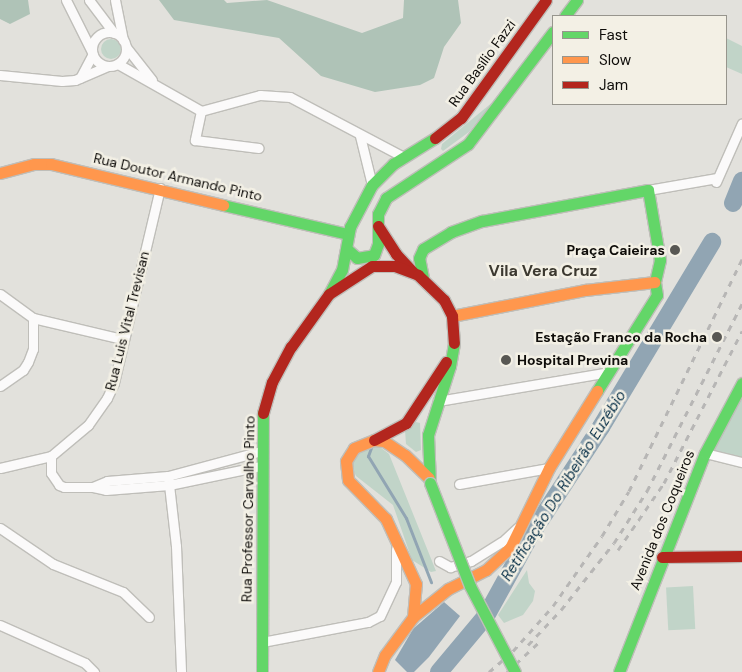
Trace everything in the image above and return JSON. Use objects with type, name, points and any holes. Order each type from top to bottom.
[{"type":"main road","name":"Rua Basílio Fazzi","points":[[346,249],[348,234],[372,185],[404,157],[422,147],[462,118],[546,0]]},
{"type":"main road","points":[[566,15],[577,0]]},
{"type":"main road","points":[[346,249],[357,258],[371,258],[378,244],[378,226],[382,203],[416,176],[453,156],[476,136],[552,33]]},
{"type":"main road","points":[[422,147],[425,160],[435,167]]},
{"type":"main road","points":[[404,157],[416,176]]},
{"type":"main road","name":"Rua Doutor Armando Pinto","points":[[0,173],[34,164],[51,164],[160,188],[348,234]]},
{"type":"main road","points":[[378,672],[393,641],[413,617],[448,589],[497,562],[513,543],[549,468],[657,295],[655,282],[660,260],[648,190],[482,221],[450,232],[423,249],[419,258],[418,275]]},
{"type":"main road","points":[[378,226],[396,254],[444,300],[452,316],[452,353],[428,434],[430,480],[470,586],[515,672]]},
{"type":"main road","name":"Rua Professor Carvalho Pinto","points":[[262,672],[261,425],[272,382],[291,347],[340,276],[346,249]]},
{"type":"main road","points":[[329,294],[372,266],[387,264],[418,275]]},
{"type":"main road","points":[[452,316],[585,290],[655,282]]},
{"type":"main road","points":[[413,617],[415,577],[381,513],[352,487],[346,474],[349,454],[354,448],[374,440],[416,413],[452,353]]},
{"type":"main road","name":"Avenida dos Coqueiros","points":[[619,672],[662,557],[704,453],[742,383]]},
{"type":"main road","points":[[374,440],[396,448],[430,480]]},
{"type":"main road","points":[[662,557],[742,556]]},
{"type":"street","points":[[66,0],[98,62],[108,66]]},
{"type":"street","points":[[89,0],[156,84]]},
{"type":"street","points":[[0,75],[62,81],[80,78],[108,66],[118,64],[125,56],[115,0]]},
{"type":"street","points":[[80,78],[93,53],[98,37],[114,33]]},
{"type":"street","points":[[118,64],[156,84],[174,98],[201,111],[238,99],[277,94],[307,104],[360,136],[404,157]]},
{"type":"street","points":[[201,111],[195,140],[259,148]]},
{"type":"street","points":[[648,190],[716,182],[742,122]]},
{"type":"street","points":[[360,136],[372,185]]},
{"type":"street","name":"Rua Luis Vital Trevisan","points":[[51,456],[79,436],[108,398],[160,188]]},
{"type":"street","points":[[0,294],[33,318],[122,339]]},
{"type":"street","points":[[0,386],[24,370],[28,362],[33,349],[33,318]]},
{"type":"street","points":[[438,401],[608,372]]},
{"type":"street","points":[[92,487],[107,481],[168,476],[261,451]]},
{"type":"street","points":[[704,453],[742,462]]},
{"type":"street","points":[[0,468],[51,456],[51,474],[59,486],[92,487],[106,490],[169,486],[261,466]]},
{"type":"street","points":[[459,484],[549,468]]},
{"type":"street","points":[[168,476],[177,556],[181,672]]},
{"type":"street","points":[[439,561],[450,567],[471,561],[502,542],[522,524]]},
{"type":"street","points":[[0,528],[53,564],[123,592],[148,617]]},
{"type":"street","points":[[262,642],[368,622],[380,616],[396,582],[396,542]]},
{"type":"street","points":[[0,625],[86,663],[94,672]]},
{"type":"green space","points":[[0,0],[28,0],[30,14],[10,24],[0,19]]},
{"type":"green space","points":[[159,0],[224,0],[227,3],[267,0],[362,33],[403,18],[404,0],[458,0],[461,23],[444,47],[434,78],[420,85],[375,92],[321,76],[279,38],[174,20]]},
{"type":"green space","points":[[727,38],[742,46],[742,74],[727,67]]},
{"type":"green space","points":[[111,39],[118,42],[121,49],[118,56],[111,59],[104,56],[101,49],[104,42]]},
{"type":"green space","points":[[494,101],[469,132],[443,151],[441,149],[442,144]]},
{"type":"green space","points":[[742,391],[742,457],[708,450]]},
{"type":"green space","points":[[416,422],[420,423],[421,450],[416,452],[406,444],[405,430]]},
{"type":"green space","points":[[364,446],[380,447],[389,454],[436,571],[431,572],[412,560],[393,505],[356,476],[352,468],[354,457]]},
{"type":"green space","points":[[527,570],[529,583],[535,591],[533,601],[523,615],[504,623],[498,615]]},
{"type":"green space","points":[[693,586],[695,629],[668,630],[666,587]]},
{"type":"water","points":[[444,602],[460,616],[429,657],[414,672],[407,672],[395,660],[413,629]]},
{"type":"waterway","points":[[733,203],[742,181]]},
{"type":"waterway","name":"Retificação Do Ribeirão Euzébio","points":[[439,672],[486,616],[530,536],[601,427],[712,242]]},
{"type":"waterway","points":[[372,445],[368,456],[406,518],[431,582]]},
{"type":"railway","points":[[489,672],[513,651],[553,606],[602,536],[629,491],[742,259]]},
{"type":"railway","points":[[528,645],[561,610],[614,543],[647,491],[742,304]]},
{"type":"railway","points":[[618,550],[664,483],[742,331]]},
{"type":"railway","points":[[507,672],[538,643]]},
{"type":"traffic: fast","points":[[566,15],[577,0]]},
{"type":"traffic: fast","points":[[347,249],[357,258],[374,255],[378,244],[378,214],[386,198],[468,144],[552,33]]},
{"type":"traffic: fast","points":[[329,294],[342,270],[350,227],[372,185],[393,164],[435,138]]},
{"type":"traffic: fast","points":[[423,278],[419,258],[423,249],[451,232],[482,221],[648,190],[660,260],[655,282]]},
{"type":"traffic: fast","points":[[223,205],[348,234]]},
{"type":"traffic: fast","points":[[597,391],[657,295],[655,282]]},
{"type":"traffic: fast","points":[[430,483],[428,435],[450,366],[454,343]]},
{"type":"traffic: fast","points":[[619,672],[705,453],[742,383]]},
{"type":"traffic: fast","points":[[262,672],[263,413]]},
{"type":"traffic: fast","points":[[430,483],[470,586],[515,672]]},
{"type":"traffic: slow","points":[[0,173],[34,164],[51,164],[223,205]]},
{"type":"traffic: slow","points":[[452,316],[585,290],[655,282]]},
{"type":"traffic: slow","points":[[413,617],[448,589],[486,570],[510,548],[549,468],[597,391]]},
{"type":"traffic: slow","points":[[378,672],[385,655],[413,617],[416,584],[386,519],[348,480],[346,461],[354,448],[374,440],[384,441],[405,455],[429,478]]},
{"type":"traffic: jam","points":[[435,138],[461,118],[546,0]]},
{"type":"traffic: jam","points":[[378,226],[396,254],[413,272]]},
{"type":"traffic: jam","points":[[263,413],[272,382],[291,347],[329,294],[372,266],[395,266],[418,275],[444,300],[452,316],[454,343]]},
{"type":"traffic: jam","points":[[374,440],[406,423],[446,362]]},
{"type":"traffic: jam","points":[[662,557],[742,556]]},
{"type":"place","name":"Praça Caieiras","points":[[675,250]]},
{"type":"place","name":"Estação Franco da Rocha","points":[[717,337]]},
{"type":"place","name":"Hospital Previna","points":[[506,360]]},
{"type":"district","name":"Vila Vera Cruz","points":[[543,271]]}]
